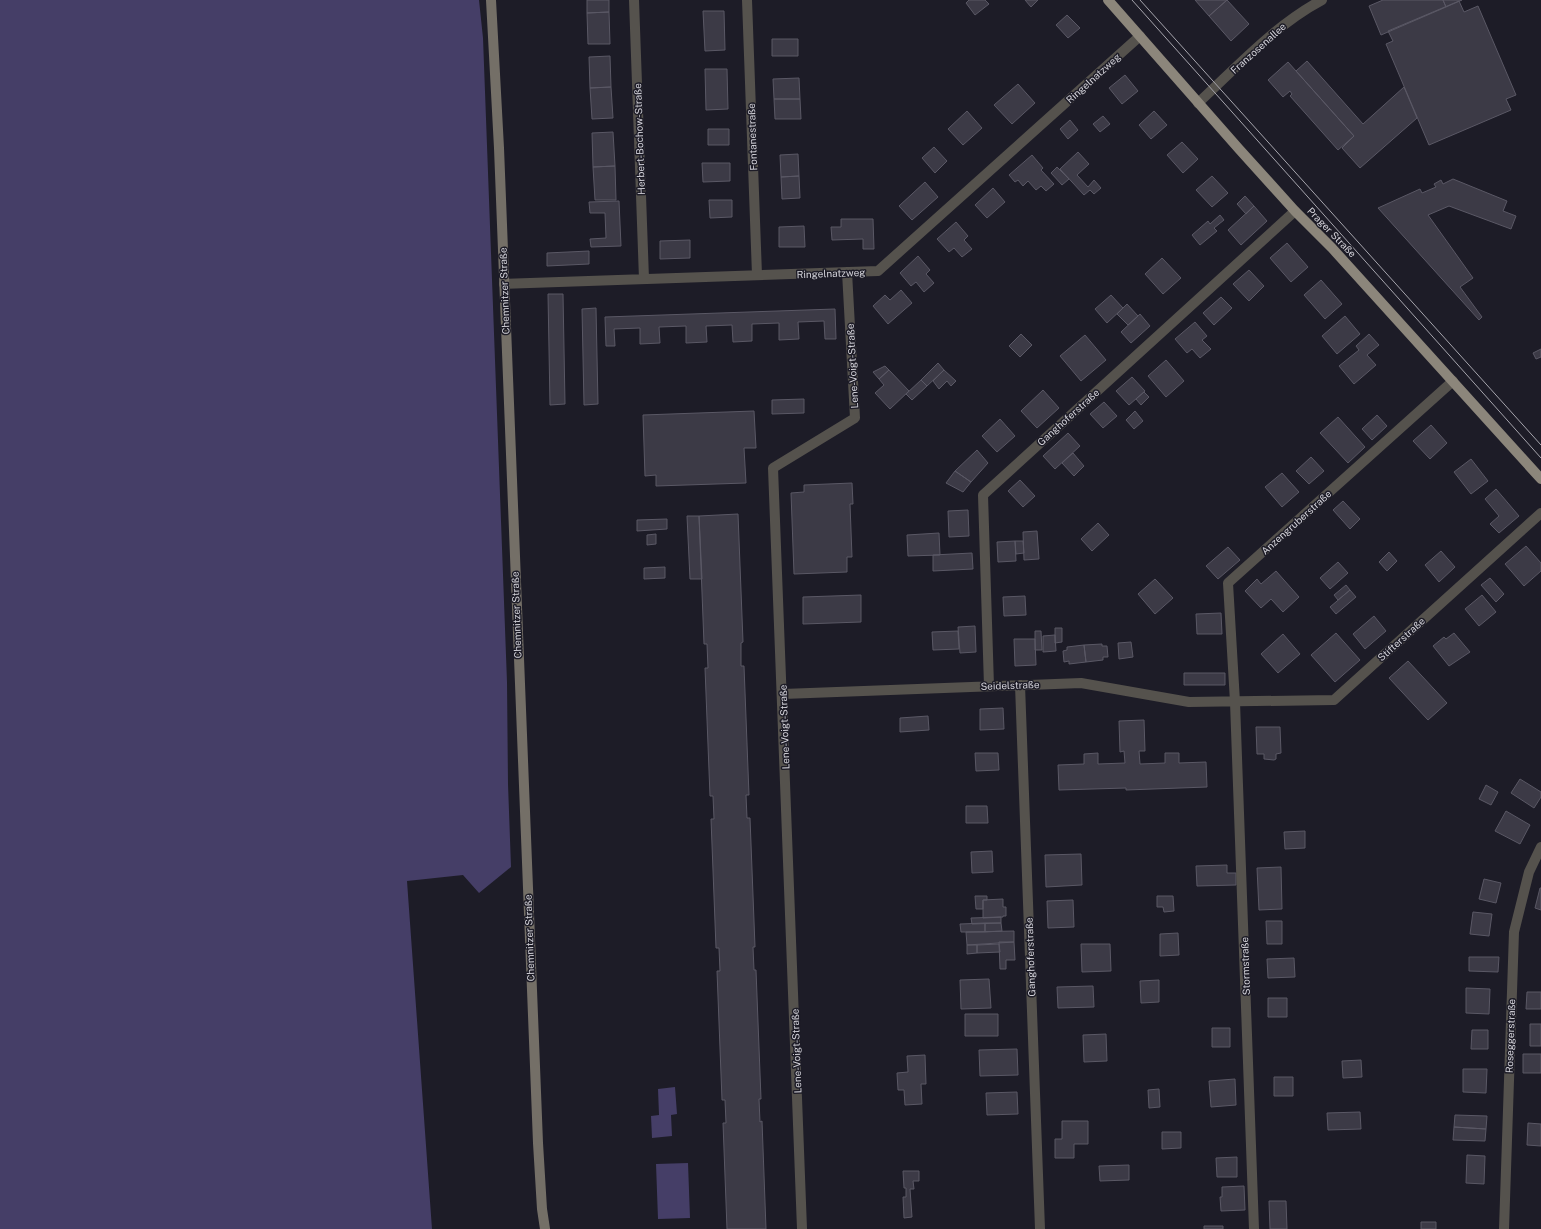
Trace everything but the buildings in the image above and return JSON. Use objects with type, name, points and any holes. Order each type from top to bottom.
[{"type":"main road","name":"Chemnitzer Straße","points":[[491,0],[499,148],[537,1127],[542,1209],[545,1229]]},
{"type":"main road","name":"Prager Straße","points":[[1108,0],[1295,211],[1332,248],[1541,479]]},
{"type":"street","name":"Herbert-Bochow-Straße","points":[[634,0],[644,279]]},
{"type":"street","name":"Fontanestraße","points":[[747,0],[757,275]]},
{"type":"street","name":"Franzosenallee","points":[[1198,103],[1285,23],[1303,4],[1322,0]]},
{"type":"street","name":"Ringelnatzweg","points":[[504,284],[878,271],[1140,36]]},
{"type":"street","name":"Ganghoferstraße","points":[[989,686],[982,495],[1295,211]]},
{"type":"street","name":"Lene-Voigt-Straße","points":[[802,1229],[783,694],[773,468],[855,418],[847,272]]},
{"type":"street","name":"Anzengruberstraße","points":[[1235,702],[1228,583],[1453,381]]},
{"type":"street","name":"Stifterstraße","points":[[1235,702],[1334,700],[1541,513]]},
{"type":"street","name":"Seidelstraße","points":[[783,694],[1081,683],[1189,702],[1235,702]]},
{"type":"street","name":"Ganghoferstraße","points":[[1020,685],[1040,1229]]},
{"type":"street","name":"Stormstraße","points":[[1235,702],[1254,1229]]},
{"type":"street","name":"Roseggerstraße","points":[[1504,1229],[1514,932],[1529,872],[1541,847]]},
{"type":"shaded area","points":[[0,0],[479,0],[483,38],[507,682],[508,784],[511,867],[479,893],[463,875],[407,881],[432,1229],[0,1229]]},
{"type":"shaded area","points":[[675,1087],[677,1114],[671,1115],[672,1136],[652,1138],[651,1116],[659,1115],[658,1089]]},
{"type":"shaded area","points":[[688,1163],[690,1218],[658,1219],[656,1164]]},
{"type":"tram line","points":[[1132,0],[1541,458]]},
{"type":"tram line","points":[[1140,0],[1541,445]]}]
